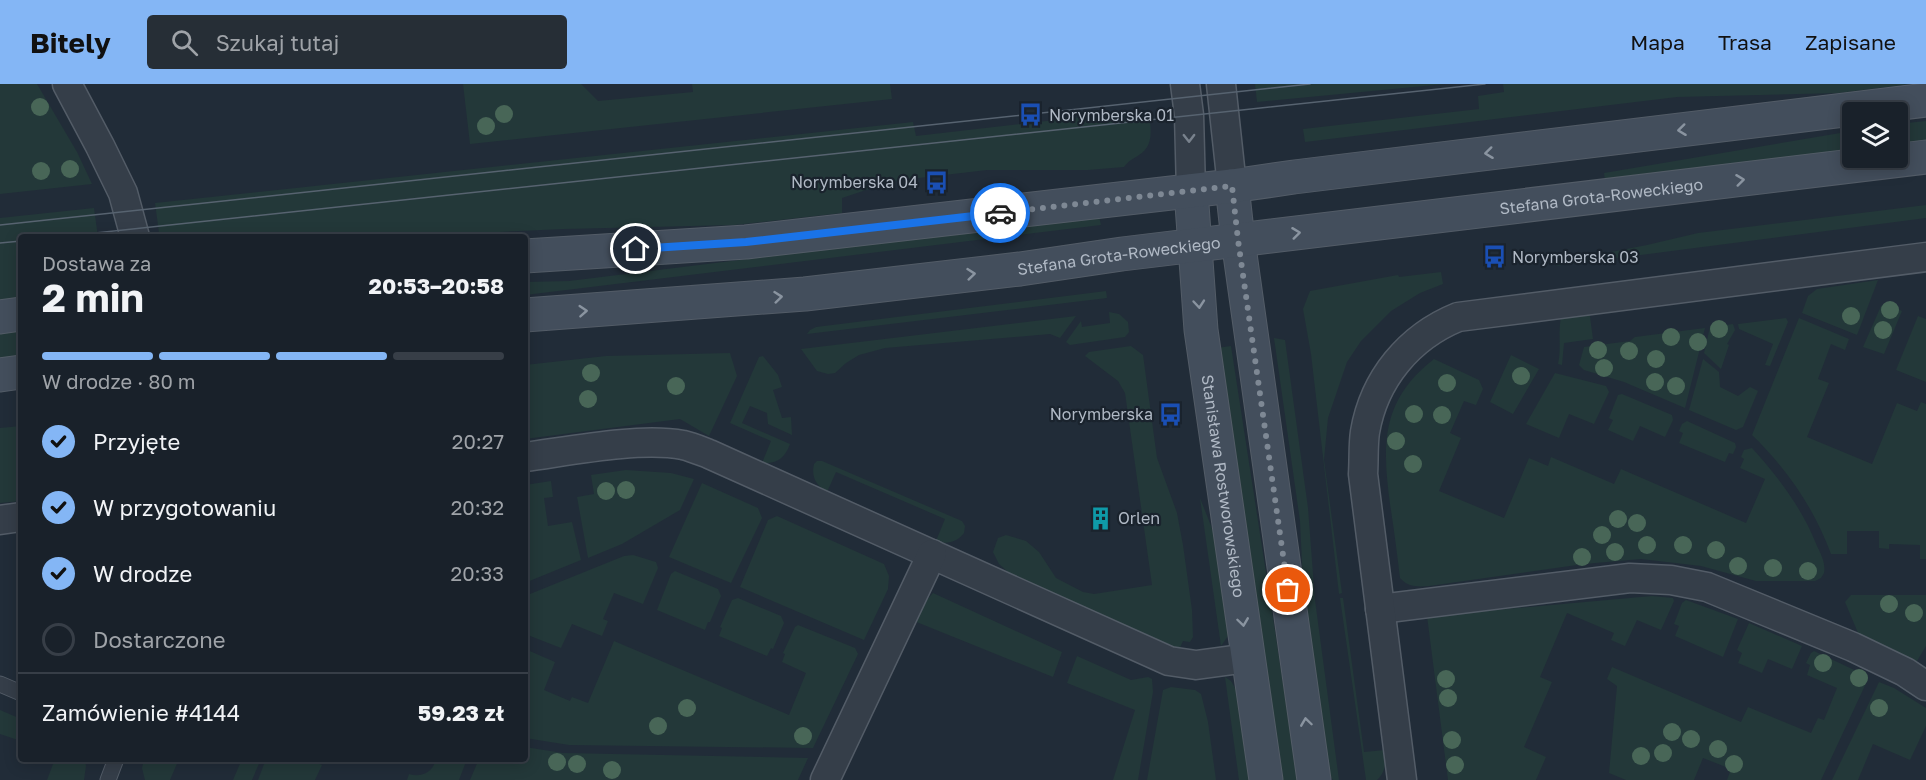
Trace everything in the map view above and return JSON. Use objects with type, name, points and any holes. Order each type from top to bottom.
[{"type":"main road","points":[[528,256],[746,242],[1191,191],[1926,100]]},
{"type":"main road","name":"Stefana Grota-Roweckiego","points":[[528,315],[805,294],[1926,157]]},
{"type":"main road","points":[[1232,186],[1314,780]]},
{"type":"main road","name":"Stanisława Rostworowskiego","points":[[1191,191],[1201,330],[1266,780]]},
{"type":"main road","points":[[0,317],[18,314]]},
{"type":"main road","points":[[0,375],[18,372]]},
{"type":"street","points":[[67,84],[123,193],[134,234]]},
{"type":"street","points":[[1185,84],[1189,116],[1191,191]]},
{"type":"street","points":[[1221,84],[1232,186]]},
{"type":"street","points":[[1402,780],[1364,474],[1364,434],[1371,407],[1387,376],[1405,352],[1438,325],[1458,317],[1926,257]]},
{"type":"street","points":[[528,457],[628,444],[684,445],[709,454],[1169,661],[1196,665],[1248,658]]},
{"type":"street","points":[[0,520],[18,517]]},
{"type":"street","points":[[825,780],[932,554]]},
{"type":"street","points":[[1380,609],[1630,578],[1671,580],[1707,587],[1853,647],[1905,672],[1926,686]]},
{"type":"lane","points":[[0,684],[18,692]]},
{"type":"lane","points":[[108,780],[115,762]]},
{"type":"green space","points":[[0,84],[37,84],[77,152],[92,184],[0,194]]},
{"type":"green space","points":[[463,84],[581,84],[598,101],[693,92],[692,84],[890,84],[892,99],[470,144]]},
{"type":"green space","points":[[1255,84],[1445,84],[1257,102]]},
{"type":"green space","points":[[1503,84],[1911,84],[1839,93],[1677,97],[1305,142],[1303,129],[1479,109],[1478,96],[1504,92]]},
{"type":"green space","points":[[1144,110],[1145,115],[1149,114],[1151,131],[1144,151],[1124,167],[1088,170],[987,170],[893,181],[842,198],[842,213],[734,225],[457,234],[151,234],[159,233],[155,203],[913,122],[916,136]]},
{"type":"green space","points":[[1926,121],[1926,141],[1908,144],[1908,123]]},
{"type":"green space","points":[[1842,133],[1842,151],[1605,181],[1604,173]]},
{"type":"green space","points":[[1926,205],[1926,218],[1556,266],[1555,261],[1647,245],[1698,233]]},
{"type":"green space","points":[[94,208],[98,234],[18,234],[18,298],[0,300],[0,218]]},
{"type":"green space","points":[[1099,216],[1101,225],[528,295],[528,282],[569,281]]},
{"type":"green space","points":[[1441,272],[1443,284],[1420,293],[1391,311],[1361,341],[1347,362],[1328,418],[1324,460],[1342,593],[1339,594],[1311,354],[1303,309],[1310,291],[1398,275],[1399,277]]},
{"type":"green space","points":[[1878,280],[1857,335],[1802,313],[1808,296],[1817,289]]},
{"type":"green space","points":[[1106,291],[1107,298],[807,334],[816,327]]},
{"type":"green space","points":[[1885,303],[1902,311],[1884,354],[1863,347],[1881,306]]},
{"type":"green space","points":[[1589,309],[1593,339],[1564,343],[1562,365],[1558,364],[1562,313]]},
{"type":"green space","points":[[1109,312],[1119,314],[1128,322],[1129,332],[1125,337],[1070,345],[1066,342],[1081,321],[1082,327],[1110,323]]},
{"type":"green space","points":[[1076,316],[1060,338],[1050,334],[885,348],[859,355],[835,373],[828,374],[817,371],[801,349]]},
{"type":"green space","points":[[1918,316],[1926,319],[1926,382],[1896,370]]},
{"type":"green space","points":[[1786,318],[1788,322],[1770,366],[1765,365],[1773,344],[1739,329],[1738,324]]},
{"type":"green space","points":[[1799,318],[1849,339],[1845,350],[1831,344],[1818,379],[1829,383],[1807,437],[1872,464],[1897,403],[1917,411],[1921,402],[1926,404],[1926,559],[1920,559],[1920,545],[1889,544],[1889,549],[1879,548],[1879,531],[1847,531],[1847,554],[1831,554],[1808,505],[1777,461],[1752,435]]},
{"type":"green space","points":[[1733,324],[1735,330],[1727,344],[1729,345],[1721,369],[1704,353],[1710,327]]},
{"type":"green space","points":[[1705,328],[1685,408],[1624,382],[1584,370],[1579,365],[1584,347],[1630,341],[1635,337]]},
{"type":"green space","points":[[18,331],[18,356],[0,359],[0,334]]},
{"type":"green space","points":[[1274,338],[1285,340],[1308,508],[1315,600],[1339,780],[1333,780],[1327,772],[1304,604],[1300,521]]},
{"type":"green space","points":[[1131,346],[1143,355],[1157,458],[1177,513],[1183,545],[1192,610],[1193,637],[1190,642],[1183,641],[1179,650],[1152,640],[1008,572],[999,564],[993,552],[998,538],[1006,535],[1026,541],[1039,552],[1056,578],[1083,592],[1094,594],[1152,585],[1125,393],[1118,381],[1085,356],[1089,352]]},
{"type":"green space","points":[[1231,346],[1298,780],[1281,780],[1217,348]]},
{"type":"green space","points":[[730,353],[737,376],[709,436],[680,419],[528,439],[528,365],[606,356]]},
{"type":"green space","points":[[1511,355],[1539,369],[1513,414],[1490,402]]},
{"type":"green space","points":[[763,356],[778,375],[782,387],[773,390],[782,418],[791,417],[792,435],[768,424],[767,413],[750,406],[742,423],[790,444],[780,459],[767,463],[762,463],[771,441],[730,423],[759,357]]},
{"type":"green space","points":[[1434,359],[1479,380],[1483,389],[1476,405],[1464,401],[1450,433],[1461,438],[1439,491],[1504,518],[1529,458],[1548,466],[1551,457],[1614,484],[1621,469],[1746,523],[1765,479],[1740,468],[1744,459],[1741,457],[1744,450],[1752,448],[1797,506],[1822,556],[1824,573],[1815,581],[1756,581],[1701,566],[1641,559],[1584,564],[1429,586],[1406,583],[1400,578],[1387,482],[1386,443],[1389,424],[1404,391]]},
{"type":"green space","points":[[1703,359],[1719,372],[1720,387],[1738,396],[1750,387],[1758,391],[1743,427],[1736,430],[1689,410]]},
{"type":"green space","points":[[1555,373],[1606,386],[1609,392],[1594,424],[1569,414],[1559,438],[1526,424]]},
{"type":"green space","points":[[1622,394],[1672,415],[1673,420],[1665,437],[1640,426],[1633,441],[1608,430],[1613,420],[1609,418],[1618,395]]},
{"type":"green space","points":[[1687,421],[1735,443],[1733,454],[1729,453],[1725,462],[1679,443],[1683,433],[1679,431],[1682,424]]},
{"type":"green space","points":[[18,426],[18,501],[0,503],[0,428]]},
{"type":"green space","points":[[817,461],[822,461],[962,521],[965,526],[964,533],[951,542],[936,541],[945,519],[836,472],[827,492],[814,477],[813,469]]},
{"type":"green space","points":[[626,470],[671,473],[694,479],[680,510],[622,544],[588,558],[577,497],[594,494],[591,475]]},
{"type":"green space","points":[[551,481],[553,497],[544,498],[548,526],[572,522],[581,560],[528,582],[528,485]]},
{"type":"green space","points":[[702,483],[758,508],[762,518],[731,583],[669,557]]},
{"type":"green space","points":[[1200,498],[1217,541],[1228,636],[1221,646]]},
{"type":"green space","points":[[777,516],[884,564],[889,576],[888,589],[864,640],[740,587],[768,520]]},
{"type":"green space","points":[[633,555],[656,562],[658,568],[643,604],[614,593],[603,619],[608,621],[602,636],[572,624],[561,648],[528,635],[528,595],[624,556]]},
{"type":"green space","points":[[675,571],[718,589],[721,596],[705,630],[657,610],[671,574]]},
{"type":"green space","points":[[933,593],[1062,652],[1053,677],[914,621],[923,604]]},
{"type":"green space","points":[[1851,595],[1926,595],[1926,646],[1914,666],[1861,640],[1845,602]]},
{"type":"green space","points":[[1652,596],[1673,598],[1674,601],[1661,630],[1637,620],[1625,646],[1611,640],[1614,633],[1567,613],[1540,677],[1552,682],[1524,747],[1546,757],[1536,780],[1448,780],[1427,616]]},
{"type":"green space","points":[[738,598],[781,616],[784,623],[773,649],[771,648],[767,656],[719,636],[722,628],[720,627],[732,600]]},
{"type":"green space","points":[[1340,598],[1343,598],[1364,752],[1385,750],[1385,766],[1377,780],[1366,780]]},
{"type":"green space","points":[[1686,600],[1738,619],[1723,657],[1675,636],[1679,626],[1674,624],[1682,603]]},
{"type":"green space","points":[[1749,623],[1802,646],[1792,669],[1768,659],[1762,673],[1738,663],[1742,653],[1737,650]]},
{"type":"green space","points":[[798,625],[855,648],[858,654],[813,748],[569,745],[528,738],[528,650],[555,662],[544,690],[570,701],[572,697],[588,703],[614,641],[789,715],[806,673],[782,662],[785,654],[783,653]]},
{"type":"green space","points":[[1814,651],[1867,676],[1868,679],[1821,780],[1727,780],[1731,769],[1703,758],[1694,780],[1626,780],[1609,773],[1617,686],[1607,679],[1612,667],[1741,722],[1748,707],[1811,733],[1818,718],[1824,720],[1837,688],[1807,675],[1810,665],[1806,663]]},
{"type":"green space","points":[[1077,656],[1131,680],[1148,677],[1152,679],[1153,692],[1138,780],[1113,780],[1135,710],[1067,683]]},
{"type":"green space","points":[[1225,677],[1231,681],[1238,693],[1250,780],[1239,780]]},
{"type":"green space","points":[[1879,682],[1894,688],[1926,708],[1926,726],[1910,760],[1873,744],[1858,780],[1832,780]]},
{"type":"green space","points":[[1171,687],[1195,690],[1201,694],[1208,722],[1216,780],[1147,780],[1163,690]]},
{"type":"green space","points":[[0,710],[18,718],[18,740],[0,734]]},
{"type":"green space","points":[[528,747],[563,753],[808,758],[798,780],[470,780],[478,762],[528,762]]},
{"type":"green space","points":[[54,762],[85,762],[84,780],[47,780]]},
{"type":"green space","points":[[143,762],[178,762],[170,780],[145,780],[142,768]]},
{"type":"green space","points":[[241,762],[260,762],[252,780],[233,780]]},
{"type":"green space","points":[[265,762],[315,762],[322,765],[315,780],[258,780]]},
{"type":"green space","points":[[435,762],[466,762],[459,780],[407,780],[409,774],[426,773]]},
{"type":"tram line","points":[[0,225],[1310,84]]},
{"type":"tram line","points":[[86,234],[1485,84]]},
{"type":"tram line","points":[[0,243],[18,241]]},
{"type":"way so far","points":[[1000,213],[1232,186],[1288,590]]},
{"type":"place","name":"Norymberska 01","points":[[1031,115]]},
{"type":"place","name":"Norymberska 04","points":[[936,182]]},
{"type":"place","name":"Norymberska 03","points":[[1494,257]]},
{"type":"place","name":"Norymberska","points":[[1171,414]]},
{"type":"place","name":"Orlen","points":[[1100,518]]},
{"type":"route","points":[[636,249],[746,242],[1000,213]]}]
